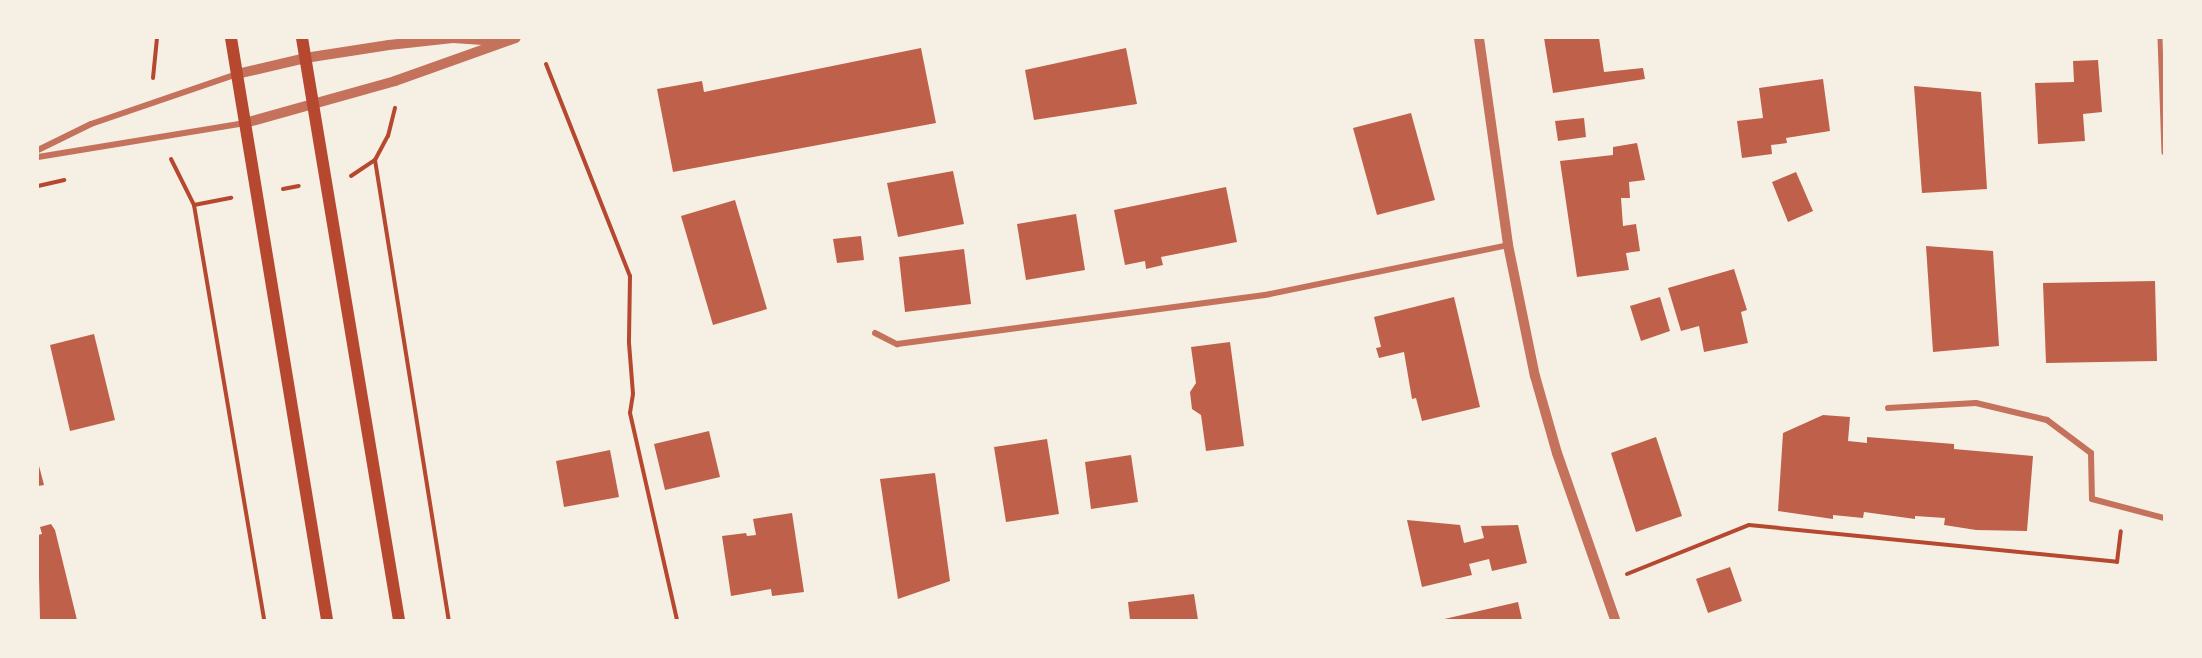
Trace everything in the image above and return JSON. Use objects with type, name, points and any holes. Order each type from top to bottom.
[{"type":"main road","points":[[231,38],[327,621]]},
{"type":"main road","points":[[302,38],[399,621]]},
{"type":"street","points":[[38,150],[91,124],[237,74],[305,58],[453,38],[499,41],[516,38]]},
{"type":"street","points":[[1479,38],[1508,244],[1546,416],[1615,621]]},
{"type":"street","points":[[38,158],[245,123],[313,106],[459,61],[499,41]]},
{"type":"street","points":[[875,333],[897,344],[1265,295],[1508,244]]},
{"type":"street","points":[[1888,408],[1976,403],[2047,420],[2091,453],[2092,499],[2164,518]]},
{"type":"lane","points":[[2160,38],[2164,152]]},
{"type":"path","points":[[152,83],[157,38]]},
{"type":"path","points":[[546,64],[630,276],[630,413],[677,621]]},
{"type":"path","points":[[346,178],[375,160],[388,136],[396,102]]},
{"type":"path","points":[[169,152],[194,205],[264,621]]},
{"type":"path","points":[[375,160],[449,621]]},
{"type":"path","points":[[194,205],[218,200]]},
{"type":"path","points":[[1623,576],[1749,525],[2117,562],[2122,525]]},
{"type":"building","points":[[1544,38],[1599,38],[1604,72],[1643,68],[1645,79],[1553,93]]},
{"type":"building","points":[[921,48],[936,123],[673,172],[657,89],[702,81],[704,92]]},
{"type":"building","points":[[1126,48],[1137,104],[1034,120],[1025,70]]},
{"type":"building","points":[[2098,60],[2102,112],[2083,114],[2085,141],[2038,144],[2035,83],[2074,82],[2073,61]]},
{"type":"building","points":[[1823,79],[1830,131],[1786,138],[1787,143],[1771,145],[1772,154],[1742,158],[1737,121],[1763,118],[1759,88]]},
{"type":"building","points":[[1914,86],[1981,92],[1987,189],[1922,193]]},
{"type":"building","points":[[1411,113],[1435,200],[1377,215],[1353,128]]},
{"type":"building","points":[[1584,118],[1586,137],[1558,141],[1555,121]]},
{"type":"building","points":[[1637,143],[1645,180],[1629,182],[1630,198],[1621,198],[1623,226],[1636,224],[1640,251],[1626,253],[1629,270],[1577,277],[1560,161],[1613,155],[1613,147]]},
{"type":"building","points":[[953,171],[964,224],[898,237],[887,183]]},
{"type":"building","points":[[1796,172],[1813,211],[1788,222],[1772,182]]},
{"type":"building","points":[[1226,187],[1237,242],[1161,257],[1163,265],[1146,269],[1145,261],[1125,265],[1114,210]]},
{"type":"building","points":[[735,200],[767,309],[713,325],[681,216]]},
{"type":"building","points":[[1076,214],[1085,270],[1026,280],[1017,224]]},
{"type":"building","points":[[861,236],[864,260],[837,263],[833,239]]},
{"type":"building","points":[[1926,246],[1993,251],[1999,346],[1933,352]]},
{"type":"building","points":[[964,249],[971,304],[905,312],[899,257]]},
{"type":"building","points":[[1734,269],[1747,310],[1741,312],[1748,343],[1704,352],[1699,326],[1681,331],[1668,288]]},
{"type":"building","points":[[2155,281],[2157,361],[2046,363],[2043,283]]},
{"type":"building","points":[[1454,297],[1480,407],[1422,421],[1416,398],[1412,399],[1404,352],[1379,358],[1376,348],[1381,347],[1374,317]]},
{"type":"building","points":[[1660,297],[1670,331],[1641,341],[1630,306]]},
{"type":"building","points":[[94,334],[115,420],[70,431],[50,345]]},
{"type":"building","points":[[1230,342],[1244,446],[1206,451],[1201,415],[1192,409],[1190,392],[1196,383],[1191,347]]},
{"type":"building","points":[[1823,415],[1850,417],[1848,441],[1867,443],[1867,437],[1954,444],[1954,449],[2033,456],[2027,531],[1976,530],[1944,525],[1945,518],[1915,516],[1915,519],[1864,512],[1863,518],[1833,515],[1833,519],[1778,511],[1783,433]]},
{"type":"building","points":[[709,431],[720,477],[665,490],[654,444]]},
{"type":"building","points":[[1656,437],[1682,516],[1636,532],[1611,453]]},
{"type":"building","points":[[1047,439],[1059,514],[1006,522],[994,447]]},
{"type":"building","points":[[610,450],[619,497],[564,507],[556,461]]},
{"type":"building","points":[[1131,455],[1138,502],[1091,509],[1085,462]]},
{"type":"building","points":[[38,462],[44,485],[38,486]]},
{"type":"building","points":[[935,473],[950,581],[898,599],[880,479]]},
{"type":"building","points":[[792,513],[804,592],[772,596],[771,589],[731,596],[722,536],[746,533],[747,536],[756,535],[753,519]]},
{"type":"building","points":[[1407,520],[1460,525],[1464,543],[1484,538],[1481,526],[1518,525],[1527,563],[1492,571],[1489,559],[1469,564],[1472,575],[1422,587]]},
{"type":"building","points":[[51,524],[55,530],[77,620],[40,620],[38,535],[42,534],[40,527]]},
{"type":"building","points":[[1730,567],[1742,601],[1708,613],[1696,579]]},
{"type":"building","points":[[1194,594],[1198,620],[1130,620],[1128,602]]},
{"type":"building","points":[[1518,602],[1522,620],[1440,620]]}]
